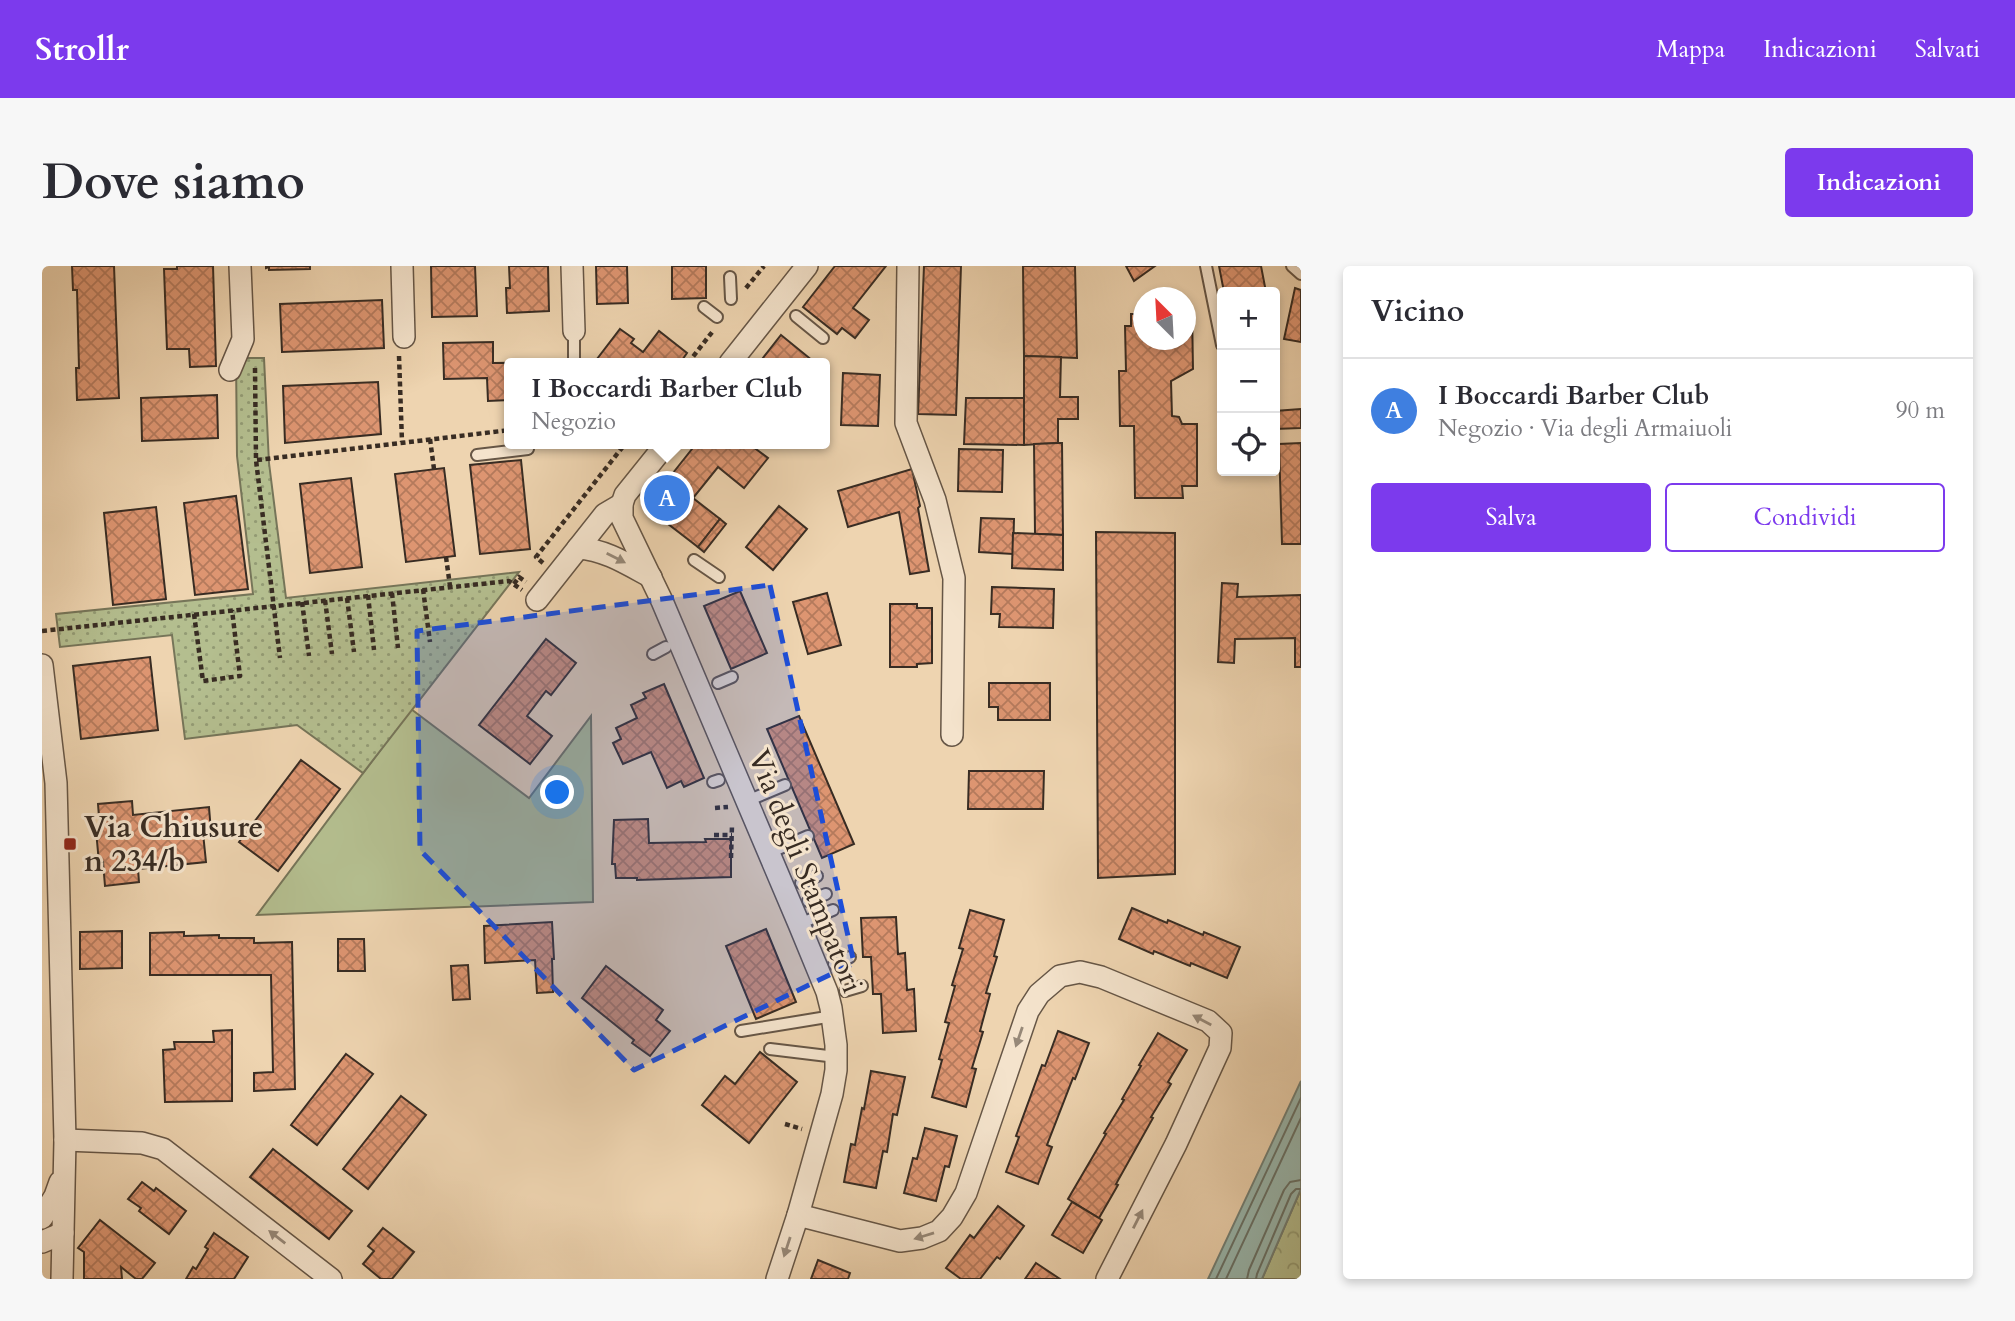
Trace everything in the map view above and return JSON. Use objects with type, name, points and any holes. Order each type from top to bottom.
[{"type":"street","points":[[230,369],[243,339],[240,266]]},
{"type":"street","points":[[402,266],[404,337]]},
{"type":"street","points":[[572,266],[574,331]]},
{"type":"street","points":[[734,358],[807,266]]},
{"type":"street","points":[[908,266],[906,423],[935,500],[954,578],[952,735]]},
{"type":"street","points":[[534,593],[578,548],[605,514],[622,505],[625,495],[662,449]]},
{"type":"street","name":"Via degli Stampatori","points":[[622,505],[622,518],[651,577],[738,804],[769,853],[827,992],[833,1016],[836,1057],[832,1094],[777,1279]]},
{"type":"street","points":[[578,548],[611,555],[651,577]]},
{"type":"street","points":[[42,665],[56,783],[65,1140],[62,1279]]},
{"type":"street","points":[[798,1215],[900,1241],[922,1238],[939,1231],[952,1217],[967,1193],[1028,1012],[1039,993],[1060,976],[1080,972],[1101,977],[1208,1021],[1221,1033],[1220,1048],[1176,1144],[1107,1279]]},
{"type":"street","points":[[65,1140],[142,1143],[163,1149],[331,1279]]},
{"type":"street","points":[[42,1218],[55,1196],[65,1170]]},
{"type":"street","points":[[42,1242],[63,1234]]},
{"type":"lane","points":[[1206,266],[1217,320]]},
{"type":"lane","points":[[1292,266],[1301,274]]},
{"type":"lane","points":[[730,277],[731,299]]},
{"type":"lane","points":[[704,307],[717,317]]},
{"type":"lane","points":[[796,316],[823,338]]},
{"type":"lane","points":[[574,331],[574,358]]},
{"type":"lane","points":[[477,455],[528,449]]},
{"type":"lane","points":[[694,560],[719,576]]},
{"type":"lane","points":[[653,654],[666,647]]},
{"type":"lane","points":[[718,683],[732,677]]},
{"type":"lane","points":[[738,804],[785,785]]},
{"type":"lane","points":[[769,853],[808,836]]},
{"type":"lane","points":[[801,883],[817,876]]},
{"type":"lane","points":[[808,901],[826,894]]},
{"type":"lane","points":[[799,925],[833,910]]},
{"type":"lane","points":[[834,964],[850,957]]},
{"type":"lane","points":[[845,991],[862,986]]},
{"type":"lane","points":[[741,1031],[833,1016]]},
{"type":"lane","points":[[770,1049],[836,1057]]},
{"type":"path","points":[[402,442],[398,338],[404,337]]},
{"type":"path","points":[[256,362],[256,460],[280,658]]},
{"type":"path","points":[[256,460],[504,431]]},
{"type":"path","points":[[430,439],[434,469]]},
{"type":"path","points":[[547,565],[536,557],[621,449]]},
{"type":"path","points":[[446,557],[450,586]]},
{"type":"path","points":[[514,584],[520,578],[534,593]]},
{"type":"path","points":[[42,631],[509,581],[534,593]]},
{"type":"path","points":[[423,589],[430,642]]},
{"type":"path","points":[[392,593],[398,648]]},
{"type":"path","points":[[368,595],[374,650]]},
{"type":"path","points":[[347,598],[354,652]]},
{"type":"path","points":[[325,600],[332,654]]},
{"type":"path","points":[[302,602],[309,656]]},
{"type":"path","points":[[194,614],[203,681],[240,676],[232,610]]},
{"type":"path","points":[[715,808],[738,804]]},
{"type":"path","points":[[714,835],[732,835]]},
{"type":"path","points":[[785,1124],[803,1129]]},
{"type":"highlighted area","points":[[770,585],[854,963],[634,1070],[420,850],[417,631]]},
{"type":"green space","points":[[236,358],[264,358],[269,463],[286,598],[519,572],[363,773],[297,725],[185,739],[172,635],[60,647],[56,614],[253,594],[237,456]]},
{"type":"green space","points":[[411,709],[529,798],[591,716],[593,902],[257,915]]},
{"type":"green space","points":[[1301,1189],[1301,1279],[1262,1279]]},
{"type":"water","points":[[1301,1081],[1301,1189],[1262,1279],[1208,1279]]},
{"type":"building","points":[[72,266],[114,266],[119,398],[77,400],[77,290],[73,290]]},
{"type":"building","points":[[177,266],[213,266],[216,366],[190,367],[189,349],[167,349],[164,269],[177,269]]},
{"type":"building","points":[[266,266],[310,266],[310,269],[269,270]]},
{"type":"building","points":[[431,266],[475,266],[477,316],[432,317]]},
{"type":"building","points":[[509,266],[548,266],[549,311],[507,313]]},
{"type":"building","points":[[596,266],[627,266],[628,303],[597,304]]},
{"type":"building","points":[[672,266],[706,266],[706,298],[672,299]]},
{"type":"building","points":[[835,266],[886,266],[853,308],[869,320],[855,338],[842,328],[837,334],[803,307]]},
{"type":"building","points":[[924,266],[961,266],[956,415],[918,414]]},
{"type":"building","points":[[1023,266],[1075,266],[1077,358],[1024,356]]},
{"type":"building","points":[[1126,266],[1155,266],[1134,281]]},
{"type":"building","points":[[1219,266],[1261,266],[1265,287],[1223,287]]},
{"type":"building","points":[[1295,288],[1301,290],[1301,342],[1284,339]]},
{"type":"building","points":[[382,300],[384,348],[282,352],[280,304]]},
{"type":"building","points":[[1131,314],[1133,350],[1193,350],[1193,369],[1171,381],[1172,416],[1179,417],[1182,424],[1197,424],[1197,486],[1182,486],[1183,498],[1135,498],[1134,426],[1120,426],[1119,371],[1126,371],[1125,326],[1131,326]]},
{"type":"building","points":[[620,329],[634,339],[631,343],[643,352],[659,331],[687,353],[684,358],[598,358]]},
{"type":"building","points":[[781,335],[809,358],[763,358]]},
{"type":"building","points":[[493,342],[493,363],[504,363],[504,400],[488,401],[487,378],[444,379],[443,343]]},
{"type":"building","points":[[1024,356],[1061,357],[1060,397],[1078,397],[1078,419],[1058,419],[1058,443],[1024,445]]},
{"type":"building","points":[[843,373],[880,375],[878,426],[841,425]]},
{"type":"building","points":[[378,382],[381,434],[285,443],[283,386]]},
{"type":"building","points":[[217,395],[218,438],[142,441],[141,398]]},
{"type":"building","points":[[966,398],[1024,398],[1024,445],[964,444]]},
{"type":"building","points":[[1301,409],[1301,428],[1280,429],[1280,411]]},
{"type":"building","points":[[1062,443],[1063,535],[1035,534],[1034,444]]},
{"type":"building","points":[[1301,443],[1301,544],[1282,544],[1280,444]]},
{"type":"building","points":[[692,449],[756,449],[768,458],[744,488],[718,467],[693,498],[720,519],[698,547],[646,507]]},
{"type":"building","points":[[959,449],[1003,450],[1002,492],[958,491]]},
{"type":"building","points":[[521,460],[530,549],[480,554],[470,465]]},
{"type":"building","points":[[444,468],[455,556],[406,562],[395,474]]},
{"type":"building","points":[[912,469],[929,571],[910,574],[899,512],[848,527],[838,491]]},
{"type":"building","points":[[351,478],[362,567],[310,573],[300,484]]},
{"type":"building","points":[[236,496],[248,589],[195,595],[184,503]]},
{"type":"building","points":[[779,506],[807,529],[773,570],[746,547]]},
{"type":"building","points":[[156,507],[166,599],[113,605],[104,513]]},
{"type":"building","points":[[981,518],[1014,519],[1013,554],[979,552]]},
{"type":"building","points":[[720,519],[726,524],[704,552],[698,547]]},
{"type":"building","points":[[1096,532],[1175,533],[1175,874],[1098,878]]},
{"type":"building","points":[[1013,533],[1063,535],[1063,570],[1012,568]]},
{"type":"building","points":[[1222,583],[1238,584],[1237,597],[1301,595],[1301,667],[1295,667],[1295,638],[1235,639],[1234,663],[1218,662]]},
{"type":"building","points":[[992,587],[1054,589],[1053,628],[999,627],[1000,614],[991,614]]},
{"type":"building","points":[[740,591],[767,653],[731,669],[704,606]]},
{"type":"building","points":[[827,593],[841,645],[808,654],[793,602]]},
{"type":"building","points":[[890,604],[917,604],[917,608],[932,608],[932,663],[917,664],[917,667],[890,667]]},
{"type":"building","points":[[546,639],[576,663],[551,695],[546,691],[527,716],[552,736],[530,764],[479,725]]},
{"type":"building","points":[[150,657],[158,730],[81,739],[73,666]]},
{"type":"building","points":[[989,683],[1050,683],[1050,720],[998,720],[998,707],[989,707]]},
{"type":"building","points":[[664,684],[704,778],[684,787],[681,781],[667,788],[651,752],[623,764],[613,743],[621,739],[616,728],[637,718],[631,705],[646,698],[643,693]]},
{"type":"building","points":[[799,716],[854,844],[822,858],[767,729]]},
{"type":"building","points":[[301,760],[340,789],[278,871],[239,842]]},
{"type":"building","points":[[969,771],[1044,771],[1043,809],[968,809]]},
{"type":"building","points":[[132,801],[133,815],[209,807],[211,832],[203,833],[206,862],[138,869],[139,882],[105,886],[103,862],[99,863],[96,830],[100,830],[98,804]]},
{"type":"building","points":[[648,819],[649,843],[731,839],[731,877],[637,880],[616,878],[615,864],[612,864],[614,820]]},
{"type":"building","points":[[1132,908],[1167,923],[1168,920],[1240,947],[1227,978],[1154,951],[1153,954],[1119,939]]},
{"type":"building","points":[[970,910],[1004,920],[986,993],[990,994],[980,1031],[983,1032],[972,1068],[976,1069],[966,1107],[932,1097],[949,1023],[945,1022],[955,986],[952,985],[963,949],[959,948]]},
{"type":"building","points":[[896,917],[898,954],[905,953],[907,990],[914,989],[916,1031],[883,1033],[881,994],[873,994],[871,957],[863,957],[861,918]]},
{"type":"building","points":[[552,922],[553,992],[537,993],[535,960],[485,963],[484,926]]},
{"type":"building","points":[[766,929],[796,1002],[756,1019],[726,946]]},
{"type":"building","points":[[122,931],[122,968],[80,969],[80,932]]},
{"type":"building","points":[[184,932],[184,936],[254,938],[254,943],[292,942],[295,1089],[254,1091],[254,1073],[273,1072],[271,975],[150,975],[150,933]]},
{"type":"building","points":[[338,939],[364,939],[365,971],[338,971]]},
{"type":"building","points":[[468,965],[470,999],[453,1000],[451,966]]},
{"type":"building","points":[[606,966],[663,1010],[656,1020],[670,1031],[650,1056],[582,998]]},
{"type":"building","points":[[232,1030],[232,1101],[165,1102],[163,1050],[175,1049],[174,1042],[214,1042],[213,1031]]},
{"type":"building","points":[[1058,1031],[1089,1043],[1047,1145],[1052,1147],[1038,1184],[1006,1172],[1042,1065],[1045,1066]]},
{"type":"building","points":[[1158,1033],[1187,1050],[1099,1218],[1068,1199],[1106,1134],[1104,1133],[1141,1066],[1139,1065]]},
{"type":"building","points":[[760,1052],[797,1082],[749,1143],[702,1105],[725,1076],[735,1084]]},
{"type":"building","points":[[346,1054],[373,1074],[317,1145],[291,1125]]},
{"type":"building","points":[[871,1071],[905,1077],[897,1115],[893,1114],[887,1152],[883,1151],[876,1188],[844,1182],[851,1144],[855,1145],[862,1108],[864,1109]]},
{"type":"building","points":[[401,1096],[426,1115],[368,1189],[343,1169]]},
{"type":"building","points":[[925,1128],[957,1136],[949,1167],[945,1166],[936,1201],[904,1193],[913,1158],[917,1159]]},
{"type":"building","points":[[273,1149],[352,1211],[329,1239],[250,1177]]},
{"type":"building","points":[[142,1182],[154,1191],[156,1188],[186,1211],[169,1234],[128,1199]]},
{"type":"building","points":[[1072,1202],[1102,1220],[1083,1253],[1052,1235]]},
{"type":"building","points":[[998,1206],[1024,1226],[1000,1259],[997,1257],[980,1279],[961,1279],[946,1268],[970,1235],[974,1238]]},
{"type":"building","points":[[100,1220],[155,1263],[142,1279],[136,1279],[121,1267],[122,1279],[84,1279],[84,1252],[78,1248]]},
{"type":"building","points":[[383,1228],[414,1252],[392,1279],[381,1279],[363,1264],[374,1251],[368,1246]]},
{"type":"building","points":[[214,1233],[248,1257],[234,1279],[186,1279],[193,1267],[196,1269]]},
{"type":"building","points":[[818,1260],[850,1273],[848,1279],[811,1279]]},
{"type":"building","points":[[1036,1263],[1060,1279],[1025,1279]]},
{"type":"place","name":"I Boccardi Barber Club","points":[[667,498]]},
{"type":"place","name":"Via Chiusure n 234/b","points":[[70,844]]}]
